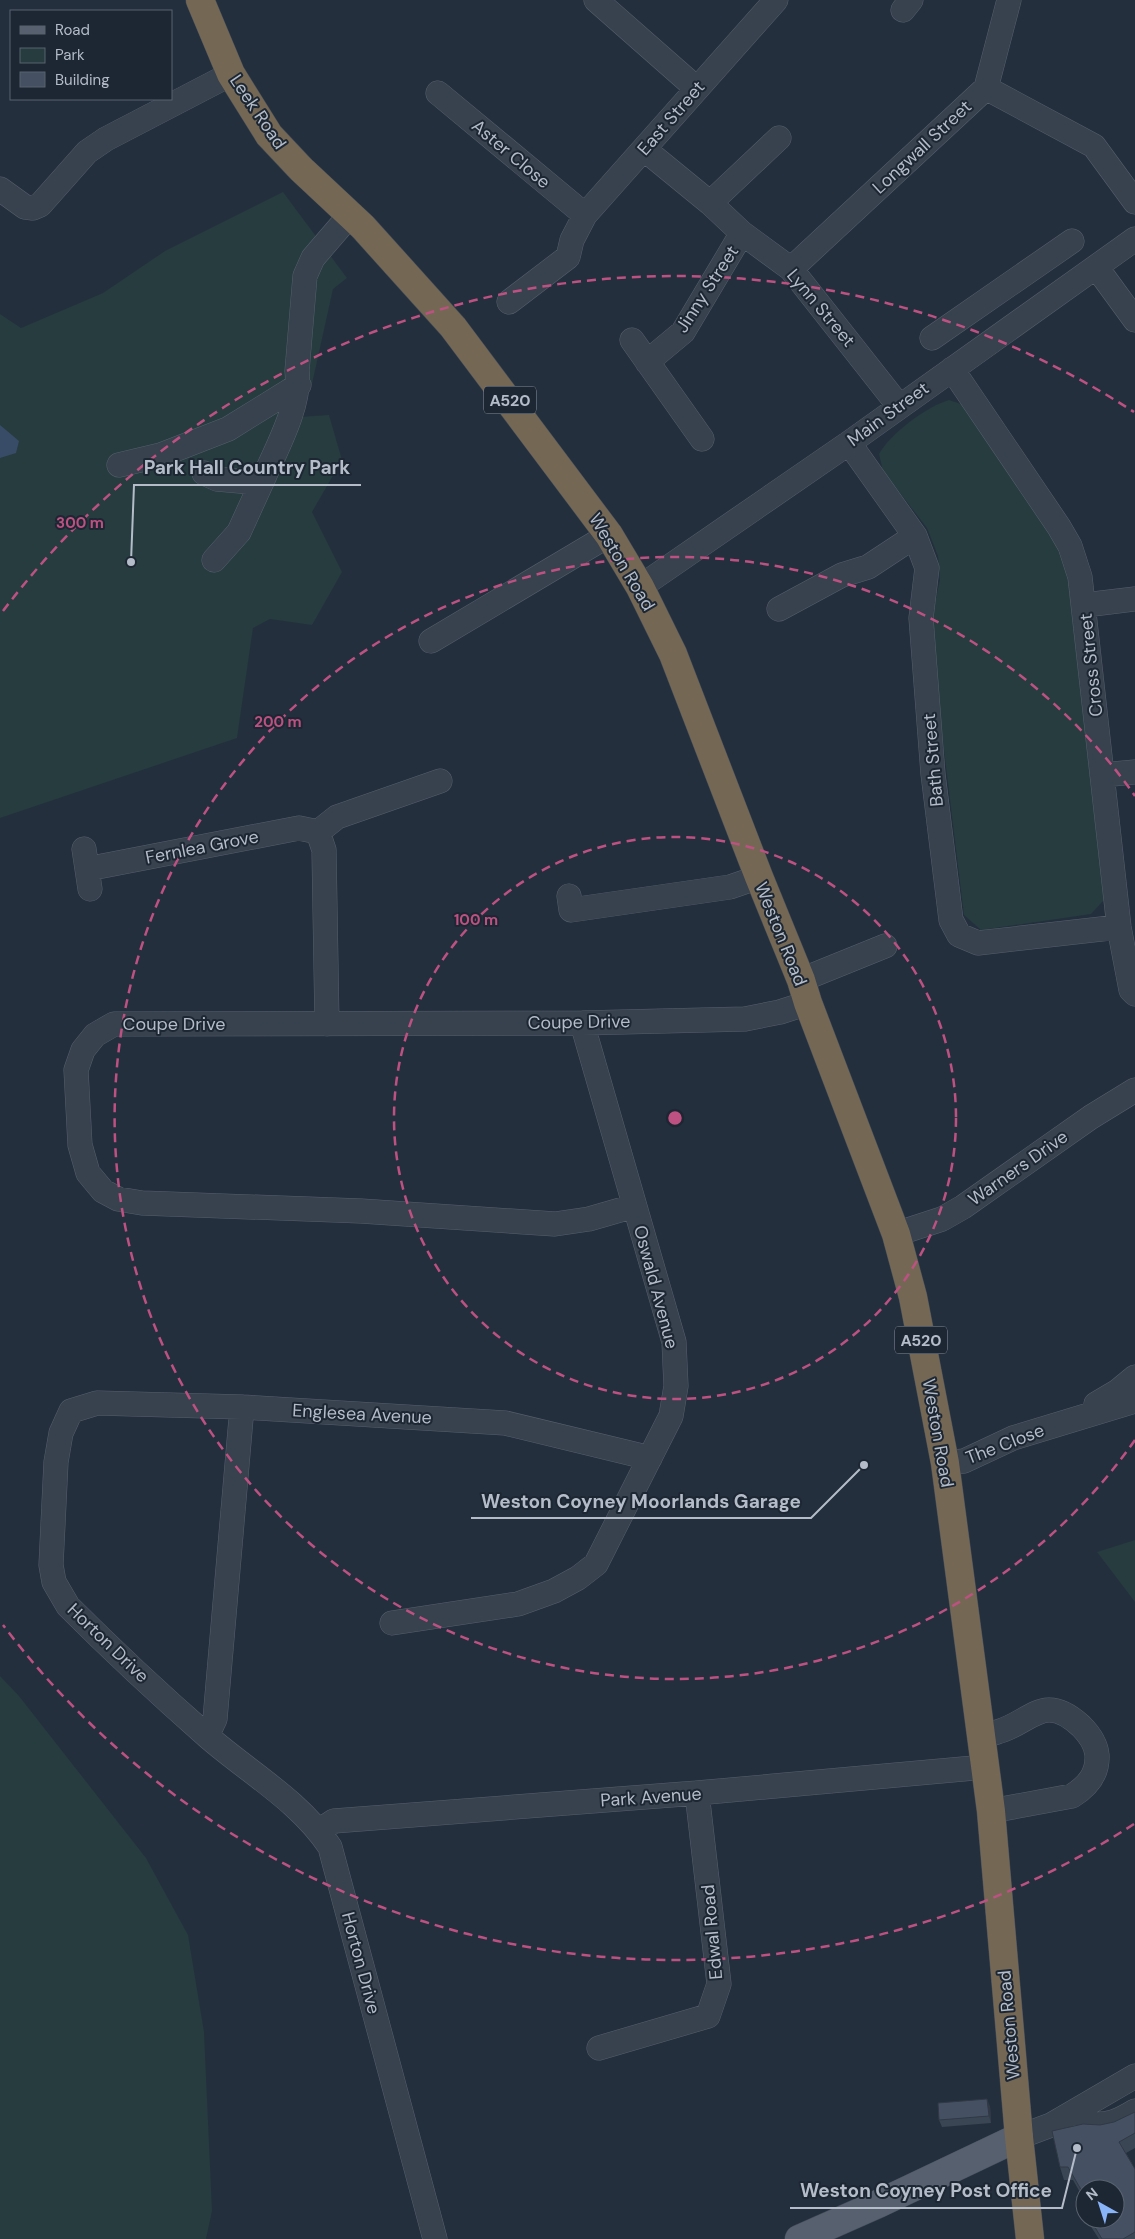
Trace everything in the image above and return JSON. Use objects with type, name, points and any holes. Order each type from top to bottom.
[{"type":"highway","name":"Leek Road","points":[[200,0],[232,74],[269,135],[301,169],[357,221]]},
{"type":"highway","name":"Weston Road","points":[[357,221],[453,327],[609,535],[640,587],[673,654],[805,992],[896,1234],[913,1297],[944,1462],[982,1735],[991,1811],[1019,2138],[1030,2239]]},
{"type":"main road","points":[[799,2239],[1019,2138]]},
{"type":"street","points":[[596,0],[696,88]]},
{"type":"street","name":"East Street","points":[[509,302],[568,257],[572,240],[585,215],[776,0]]},
{"type":"street","name":"Longwall Street","points":[[792,269],[986,88],[1009,0]]},
{"type":"street","points":[[0,189],[25,206],[33,208],[40,205],[87,152],[106,139],[232,74]]},
{"type":"street","points":[[986,88],[1094,146],[1135,202]]},
{"type":"street","name":"Aster Close","points":[[438,93],[585,215]]},
{"type":"street","points":[[710,203],[779,138]]},
{"type":"street","name":"Lynn Street","points":[[644,150],[710,203],[742,233],[792,269],[899,406]]},
{"type":"street","points":[[214,560],[239,532],[265,475],[291,410],[299,385],[298,371],[305,276],[313,258],[357,221]]},
{"type":"street","name":"Jinny Street","points":[[647,362],[683,332],[742,233]]},
{"type":"street","name":"Main Street","points":[[640,587],[849,443],[1097,268],[1135,239]]},
{"type":"street","points":[[932,338],[1072,241]]},
{"type":"street","points":[[1097,268],[1135,320]]},
{"type":"street","points":[[966,314],[987,344]]},
{"type":"street","points":[[632,340],[702,439]]},
{"type":"street","name":"Cross Street","points":[[952,369],[1070,546],[1080,577],[1085,605],[1119,927],[1131,990],[1135,994]]},
{"type":"street","points":[[120,465],[161,455],[228,429],[299,385]]},
{"type":"street","name":"Bath Street","points":[[849,443],[915,536],[927,568],[921,618],[933,774],[951,920],[959,935],[978,942],[1119,927]]},
{"type":"street","points":[[204,473],[217,479],[251,482],[265,475]]},
{"type":"street","points":[[432,641],[609,535]]},
{"type":"street","points":[[779,609],[842,575],[868,567],[915,536]]},
{"type":"street","points":[[1085,605],[1135,600]]},
{"type":"street","points":[[1102,775],[1135,772]]},
{"type":"street","points":[[327,1024],[324,850],[318,832],[337,817],[442,777]]},
{"type":"street","name":"Fernlea Grove","points":[[87,869],[299,828],[318,832]]},
{"type":"street","points":[[569,896],[571,910],[730,887],[759,878]]},
{"type":"street","name":"Coupe Drive","points":[[634,1206],[589,1219],[555,1224],[361,1211],[142,1203],[118,1199],[103,1191],[88,1173],[80,1145],[76,1070],[83,1050],[95,1035],[114,1024],[582,1023],[745,1018],[780,1012],[805,992],[885,946]]},
{"type":"street","name":"Oswald Avenue","points":[[392,1623],[518,1604],[554,1591],[578,1578],[596,1564],[671,1416],[676,1386],[674,1342],[582,1023]]},
{"type":"street","name":"Warners Drive","points":[[896,1234],[942,1219],[963,1207],[1060,1138],[1135,1090]]},
{"type":"street","name":"The Close","points":[[1065,1422],[1118,1391],[1135,1377]]},
{"type":"street","name":"The Close","points":[[944,1462],[964,1461],[1013,1438],[1135,1401]]},
{"type":"street","name":"Englesea Avenue","points":[[71,1411],[97,1403],[242,1407],[505,1423],[650,1458]]},
{"type":"street","points":[[207,1736],[215,1719],[242,1407]]},
{"type":"street","name":"Horton Drive","points":[[71,1411],[61,1433],[56,1462],[51,1565],[54,1582],[68,1606],[207,1736],[294,1807],[319,1831],[330,1848],[435,2239]]},
{"type":"street","points":[[982,1735],[998,1732],[1028,1716],[1051,1710],[1065,1714],[1085,1730],[1093,1740],[1097,1757],[1094,1775],[1082,1790],[1072,1796],[991,1811]]},
{"type":"street","name":"Park Avenue","points":[[319,1831],[334,1821],[697,1793],[985,1767]]},
{"type":"street","name":"Edwal Road","points":[[598,2048],[708,2016],[719,1984],[697,1793]]},
{"type":"street","points":[[1019,2138],[1051,2125],[1135,2076]]},
{"type":"street","points":[[1078,2110],[1090,2124],[1102,2125],[1115,2123],[1135,2112]]},
{"type":"green space","points":[[283,192],[347,278],[333,289],[312,384],[284,418],[329,415],[342,460],[312,512],[342,572],[312,625],[270,619],[253,628],[237,738],[0,818],[0,314],[21,328],[103,293],[165,251]]},
{"type":"green space","points":[[949,400],[967,406],[1065,548],[1104,900],[1091,914],[981,930],[964,915],[934,667],[931,621],[940,580],[938,556],[927,528],[883,471],[879,454],[891,438],[920,414]]},
{"type":"green space","points":[[1135,1540],[1135,1602],[1097,1552]]},
{"type":"green space","points":[[0,1676],[19,1696],[146,1858],[188,1935],[204,2032],[212,2211],[206,2239],[0,2239]]},
{"type":"water","points":[[0,425],[19,441],[16,453],[0,458]]},
{"type":"building","points":[[987,2099],[989,2116],[939,2120],[938,2103]]},
{"type":"building","points":[[1135,2112],[1135,2133],[1119,2142],[1135,2169],[1135,2232],[1123,2239],[1102,2239],[1096,2229],[1125,2229],[1125,2179],[1075,2179],[1068,2167],[1060,2167],[1052,2131],[1083,2124],[1100,2125],[1114,2122]]},
{"type":"place","name":"Park Hall Country Park","points":[[131,562]]},
{"type":"place","name":"Weston Coyney Moorlands Garage","points":[[864,1465]]},
{"type":"place","name":"Weston Coyney Post Office","points":[[1077,2148]]}]
